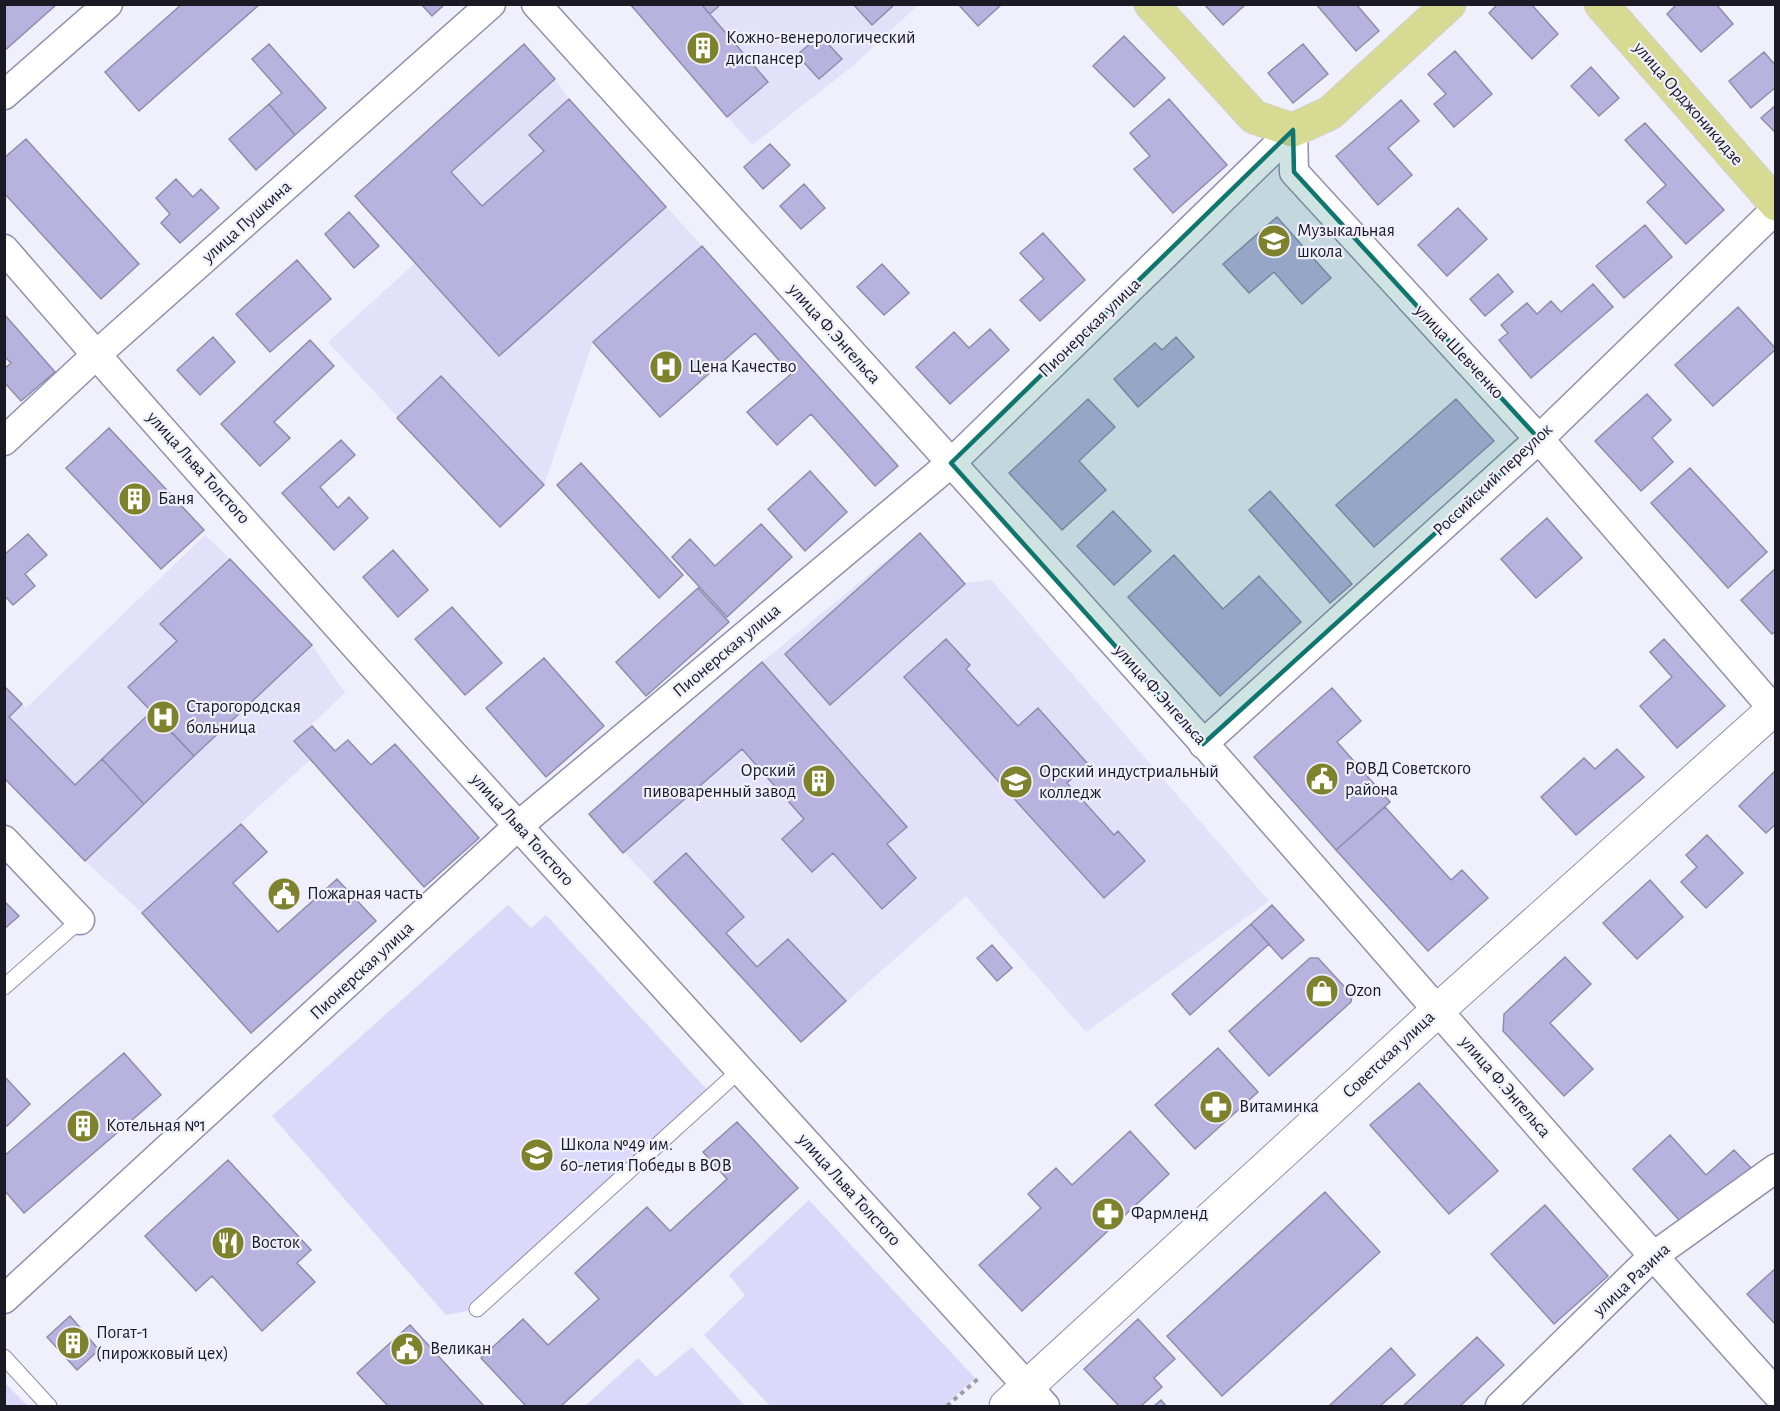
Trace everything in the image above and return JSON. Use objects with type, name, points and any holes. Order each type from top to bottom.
[{"type":"main road","points":[[1151,4],[1254,117],[1293,130]]},
{"type":"main road","name":"Пионерская улица","points":[[1293,130],[1330,113],[1449,4]]},
{"type":"main road","name":"улица Орджоникидзе","points":[[1601,4],[1776,204]]},
{"type":"street","points":[[4,95],[108,4]]},
{"type":"street","name":"улица Пушкина","points":[[4,441],[96,355],[490,4]]},
{"type":"street","name":"улица Ф.Энгельса","points":[[536,4],[1203,744],[1652,1257],[1776,1393]]},
{"type":"street","name":"Пионерская улица","points":[[4,1299],[518,826],[951,463],[1293,130]]},
{"type":"street","name":"улица Шевченко","points":[[1293,130],[1294,172],[1539,439],[1775,710]]},
{"type":"street","name":"Российский переулок","points":[[1203,744],[1539,439],[1776,209]]},
{"type":"street","name":"улица Льва Толстого","points":[[4,249],[96,355],[518,826],[1001,1358],[1026,1400]]},
{"type":"street","name":"Советская улица","points":[[1026,1400],[1438,1010],[1775,710]]},
{"type":"street","points":[[4,840],[80,920]]},
{"type":"street","name":"улица Разина","points":[[1500,1407],[1652,1257],[1776,1168]]},
{"type":"lane","points":[[4,987],[80,920]]},
{"type":"lane","points":[[477,1309],[740,1070]]},
{"type":"lane","points":[[4,1357],[49,1407]]},
{"type":"path","points":[[947,1407],[1001,1358]]},
{"type":"highlighted area","points":[[1293,130],[1294,172],[1539,439],[1203,744],[951,463]]},
{"type":"shaded area","points":[[630,5],[918,5],[854,65],[752,145]]},
{"type":"shaded area","points":[[555,79],[569,99],[702,246],[593,342],[544,485],[500,527],[328,342],[415,263],[355,196]]},
{"type":"shaded area","name":"Орский индустриальный колледж","points":[[920,533],[965,583],[991,580],[1269,901],[1086,1032],[966,896],[801,1042],[589,814],[762,662]]},
{"type":"shaded area","name":"Старогородская больница","points":[[205,535],[312,645],[345,693],[294,741],[310,760],[142,913],[85,861],[5,778],[4,686],[26,708]]},
{"type":"shaded area","points":[[508,905],[531,928],[546,915],[712,1095],[477,1309],[446,1315],[272,1116]]},
{"type":"shaded area","points":[[809,1200],[975,1378],[944,1406],[770,1406],[704,1335],[745,1295],[729,1275]]},
{"type":"shaded area","points":[[692,1347],[745,1406],[585,1406],[638,1358],[656,1377]]},
{"type":"shaded area","points":[[5,1383],[28,1406],[5,1406]]},
{"type":"building","points":[[4,4],[57,4],[4,51]]},
{"type":"building","points":[[182,4],[260,4],[139,111],[105,72]]},
{"type":"building","points":[[421,4],[445,4],[432,16]]},
{"type":"building","name":"Кожно-венерологический диспансер","points":[[630,4],[701,4],[768,82],[727,117]]},
{"type":"building","points":[[701,4],[721,4],[710,14]]},
{"type":"building","points":[[853,4],[895,4],[872,25]]},
{"type":"building","points":[[958,4],[1002,4],[978,26]]},
{"type":"building","points":[[1204,4],[1246,4],[1223,25]]},
{"type":"building","points":[[1316,4],[1356,4],[1379,31],[1356,51]]},
{"type":"building","points":[[1498,4],[1531,4],[1558,34],[1532,59],[1489,13]]},
{"type":"building","points":[[1677,4],[1716,4],[1733,24],[1701,52],[1667,14]]},
{"type":"building","points":[[820,35],[842,59],[819,79],[797,55]]},
{"type":"building","points":[[1124,36],[1165,78],[1134,107],[1093,66]]},
{"type":"building","points":[[269,44],[326,108],[295,135],[269,104],[282,93],[252,59]]},
{"type":"building","points":[[524,44],[555,79],[451,172],[482,206],[544,151],[529,135],[569,99],[666,207],[499,356],[355,196]]},
{"type":"building","points":[[1303,44],[1328,74],[1293,103],[1268,73]]},
{"type":"building","points":[[1455,51],[1492,94],[1454,127],[1434,104],[1446,94],[1428,74]]},
{"type":"building","points":[[1764,52],[1776,66],[1776,87],[1751,108],[1729,81]]},
{"type":"building","points":[[1591,67],[1619,98],[1599,116],[1571,86]]},
{"type":"building","points":[[1169,99],[1227,165],[1173,213],[1134,169],[1150,156],[1130,133]]},
{"type":"building","points":[[1401,100],[1419,121],[1388,148],[1412,175],[1378,205],[1336,156]]},
{"type":"building","points":[[269,104],[295,135],[256,170],[229,139]]},
{"type":"building","points":[[1776,105],[1776,133],[1761,118]]},
{"type":"building","points":[[1645,123],[1724,210],[1686,244],[1647,202],[1666,185],[1625,140]]},
{"type":"building","points":[[26,139],[139,264],[101,299],[4,193],[4,158]]},
{"type":"building","points":[[770,144],[790,165],[763,189],[744,167]]},
{"type":"building","points":[[176,179],[193,197],[201,189],[219,208],[180,243],[161,223],[170,214],[156,198]]},
{"type":"building","points":[[804,184],[825,208],[801,229],[780,206]]},
{"type":"building","points":[[1458,208],[1487,239],[1447,276],[1418,245]]},
{"type":"building","points":[[349,212],[379,246],[354,268],[325,234]]},
{"type":"building","name":"Музыкальная школа","points":[[1277,217],[1331,278],[1302,304],[1274,272],[1249,293],[1223,264]]},
{"type":"building","points":[[1645,225],[1672,257],[1624,298],[1596,266]]},
{"type":"building","points":[[1043,233],[1085,280],[1040,321],[1020,300],[1044,279],[1020,253]]},
{"type":"building","name":"Цена Качество","points":[[702,246],[898,466],[875,486],[811,414],[777,445],[747,412],[791,374],[755,333],[660,417],[593,342]]},
{"type":"building","points":[[297,260],[331,299],[270,352],[236,314]]},
{"type":"building","points":[[882,264],[909,293],[884,315],[857,287]]},
{"type":"building","points":[[1498,274],[1513,292],[1485,316],[1470,299]]},
{"type":"building","points":[[1593,284],[1613,307],[1531,378],[1499,340],[1508,333],[1501,325],[1527,303],[1537,314],[1551,301],[1561,312]]},
{"type":"building","points":[[1738,307],[1776,349],[1713,406],[1675,365]]},
{"type":"building","points":[[4,314],[55,372],[21,401],[4,382],[4,369],[11,363],[4,356]]},
{"type":"building","points":[[990,329],[1009,350],[950,404],[916,367],[954,332],[969,348]]},
{"type":"building","points":[[213,337],[235,362],[200,395],[177,370]]},
{"type":"building","points":[[1176,337],[1194,357],[1138,407],[1114,379],[1155,343],[1162,350]]},
{"type":"building","points":[[310,340],[334,366],[274,422],[290,438],[260,466],[221,424]]},
{"type":"building","points":[[441,376],[544,485],[500,527],[397,418]]},
{"type":"building","points":[[1647,394],[1671,420],[1652,438],[1673,462],[1641,491],[1595,441]]},
{"type":"building","points":[[1088,399],[1115,427],[1079,461],[1106,490],[1062,530],[1009,473]]},
{"type":"building","points":[[1456,399],[1494,441],[1374,547],[1336,505]]},
{"type":"building","name":"Баня","points":[[109,428],[204,530],[161,569],[66,468]]},
{"type":"building","points":[[341,440],[355,455],[320,487],[338,508],[349,497],[368,518],[334,550],[282,493]]},
{"type":"building","points":[[581,463],[683,575],[659,598],[557,485]]},
{"type":"building","points":[[1690,468],[1767,552],[1728,588],[1651,503]]},
{"type":"building","points":[[810,471],[847,512],[805,551],[768,509]]},
{"type":"building","points":[[1270,491],[1352,584],[1330,603],[1249,510]]},
{"type":"building","points":[[1113,511],[1151,551],[1114,585],[1077,546]]},
{"type":"building","points":[[1547,518],[1582,558],[1536,598],[1501,559]]},
{"type":"building","points":[[761,524],[792,557],[727,617],[672,557],[690,539],[715,566]]},
{"type":"building","points":[[920,533],[965,584],[830,705],[785,654]]},
{"type":"building","points":[[28,534],[47,555],[25,574],[35,586],[13,605],[4,595],[4,555]]},
{"type":"building","points":[[393,550],[428,590],[398,617],[363,577]]},
{"type":"building","points":[[1174,555],[1223,609],[1259,576],[1301,622],[1220,696],[1128,597]]},
{"type":"building","points":[[230,559],[312,645],[194,756],[128,687],[177,641],[160,624]]},
{"type":"building","points":[[1776,568],[1776,631],[1772,634],[1741,600]]},
{"type":"building","points":[[698,588],[729,622],[646,696],[616,662]]},
{"type":"building","points":[[452,607],[502,663],[465,695],[415,639]]},
{"type":"building","name":"Орский индустриальный колледж","points":[[946,639],[970,665],[966,669],[1018,726],[1038,708],[1088,764],[1067,783],[1114,835],[1118,831],[1145,861],[1104,898],[904,677]]},
{"type":"building","points":[[1664,639],[1725,706],[1677,748],[1640,706],[1672,677],[1650,652]]},
{"type":"building","points":[[544,658],[604,726],[546,777],[486,708]]},
{"type":"building","name":"Орский пивоваренный завод","points":[[762,662],[907,827],[887,844],[916,878],[882,909],[833,853],[812,872],[782,839],[804,819],[742,749],[623,853],[589,814]]},
{"type":"building","points":[[4,686],[22,704],[9,717],[75,785],[102,759],[144,804],[85,861],[4,778]]},
{"type":"building","name":"РОВД Советского района","points":[[1332,688],[1361,721],[1337,742],[1390,802],[1336,850],[1254,757]]},
{"type":"building","points":[[152,711],[194,756],[144,804],[102,759]]},
{"type":"building","points":[[312,726],[335,751],[348,740],[371,765],[395,744],[479,838],[424,887],[294,741]]},
{"type":"building","points":[[1617,749],[1644,777],[1576,835],[1541,797],[1584,758],[1595,769]]},
{"type":"building","points":[[1776,770],[1776,824],[1766,833],[1739,806]]},
{"type":"building","name":"РОВД Советского района","points":[[1385,807],[1451,880],[1462,870],[1488,898],[1428,951],[1336,850]]},
{"type":"building","points":[[241,824],[267,852],[233,883],[278,932],[337,879],[376,921],[251,1033],[142,913]]},
{"type":"building","points":[[1707,835],[1743,873],[1706,908],[1681,882],[1697,867],[1686,855]]},
{"type":"building","points":[[686,853],[744,917],[726,933],[757,967],[788,939],[846,1001],[801,1042],[654,882]]},
{"type":"building","points":[[1650,880],[1683,917],[1637,959],[1603,923]]},
{"type":"building","points":[[4,901],[19,916],[4,929]]},
{"type":"building","points":[[1272,905],[1304,940],[1282,959],[1251,924]]},
{"type":"building","points":[[1251,924],[1269,944],[1190,1015],[1172,994]]},
{"type":"building","points":[[992,945],[1012,968],[997,981],[977,958]]},
{"type":"building","points":[[1565,957],[1591,984],[1550,1023],[1593,1069],[1564,1096],[1503,1031],[1504,1014]]},
{"type":"building","points":[[1310,958],[1318,958],[1352,995],[1351,1002],[1269,1076],[1229,1031]]},
{"type":"building","points":[[1218,1048],[1258,1092],[1195,1149],[1155,1105]]},
{"type":"building","name":"Котельная №1","points":[[124,1053],[161,1095],[24,1213],[4,1190],[4,1156]]},
{"type":"building","points":[[4,1076],[30,1104],[7,1126],[4,1124]]},
{"type":"building","points":[[1419,1083],[1498,1171],[1449,1214],[1370,1125]]},
{"type":"building","points":[[737,1122],[798,1188],[561,1406],[526,1406],[481,1358],[523,1319],[548,1345],[599,1299],[575,1273],[647,1207],[670,1231],[727,1179],[703,1152]]},
{"type":"building","points":[[1130,1131],[1169,1174],[1022,1311],[979,1265],[1041,1208],[1028,1194],[1056,1168],[1072,1185]]},
{"type":"building","points":[[1670,1135],[1706,1175],[1734,1150],[1754,1171],[1688,1230],[1633,1169]]},
{"type":"building","name":"Восток","points":[[228,1160],[311,1250],[297,1263],[315,1282],[262,1331],[212,1276],[196,1291],[145,1236]]},
{"type":"building","points":[[1325,1192],[1380,1252],[1222,1396],[1167,1336]]},
{"type":"building","points":[[1545,1205],[1608,1276],[1554,1324],[1491,1254]]},
{"type":"building","points":[[1776,1268],[1776,1325],[1747,1294]]},
{"type":"building","name":"Погат-1 (пирожковый цех)","points":[[70,1316],[99,1350],[77,1370],[47,1337]]},
{"type":"building","points":[[1138,1319],[1175,1359],[1154,1378],[1162,1387],[1141,1406],[1119,1406],[1084,1369]]},
{"type":"building","name":"Великан","points":[[410,1325],[484,1406],[388,1406],[357,1373]]},
{"type":"building","points":[[1477,1337],[1504,1365],[1460,1406],[1403,1406]]},
{"type":"building","points":[[1391,1348],[1415,1375],[1380,1406],[1329,1406]]},
{"type":"building","points":[[1161,1400],[1166,1406],[1154,1406]]},
{"type":"place","name":"Кожно-венерологический диспансер","points":[[703,48]]},
{"type":"place","name":"Музыкальная школа","points":[[1274,241]]},
{"type":"place","name":"Цена Качество","points":[[666,367]]},
{"type":"place","name":"Баня","points":[[135,499]]},
{"type":"place","name":"Старогородская больница","points":[[163,717]]},
{"type":"place","name":"РОВД Советского района","points":[[1322,779]]},
{"type":"place","name":"Орский пивоваренный завод","points":[[819,781]]},
{"type":"place","name":"Орский индустриальный колледж","points":[[1016,782]]},
{"type":"place","name":"Пожарная часть","points":[[284,894]]},
{"type":"place","name":"Ozon","points":[[1322,991]]},
{"type":"place","name":"Витаминка","points":[[1216,1107]]},
{"type":"place","name":"Котельная №1","points":[[83,1126]]},
{"type":"place","name":"Школа №49 им. 60-летия Победы в ВОВ","points":[[537,1155]]},
{"type":"place","name":"Фармленд","points":[[1108,1214]]},
{"type":"place","name":"Восток","points":[[228,1243]]},
{"type":"place","name":"Погат-1 (пирожковый цех)","points":[[73,1343]]},
{"type":"place","name":"Великан","points":[[407,1349]]}]
